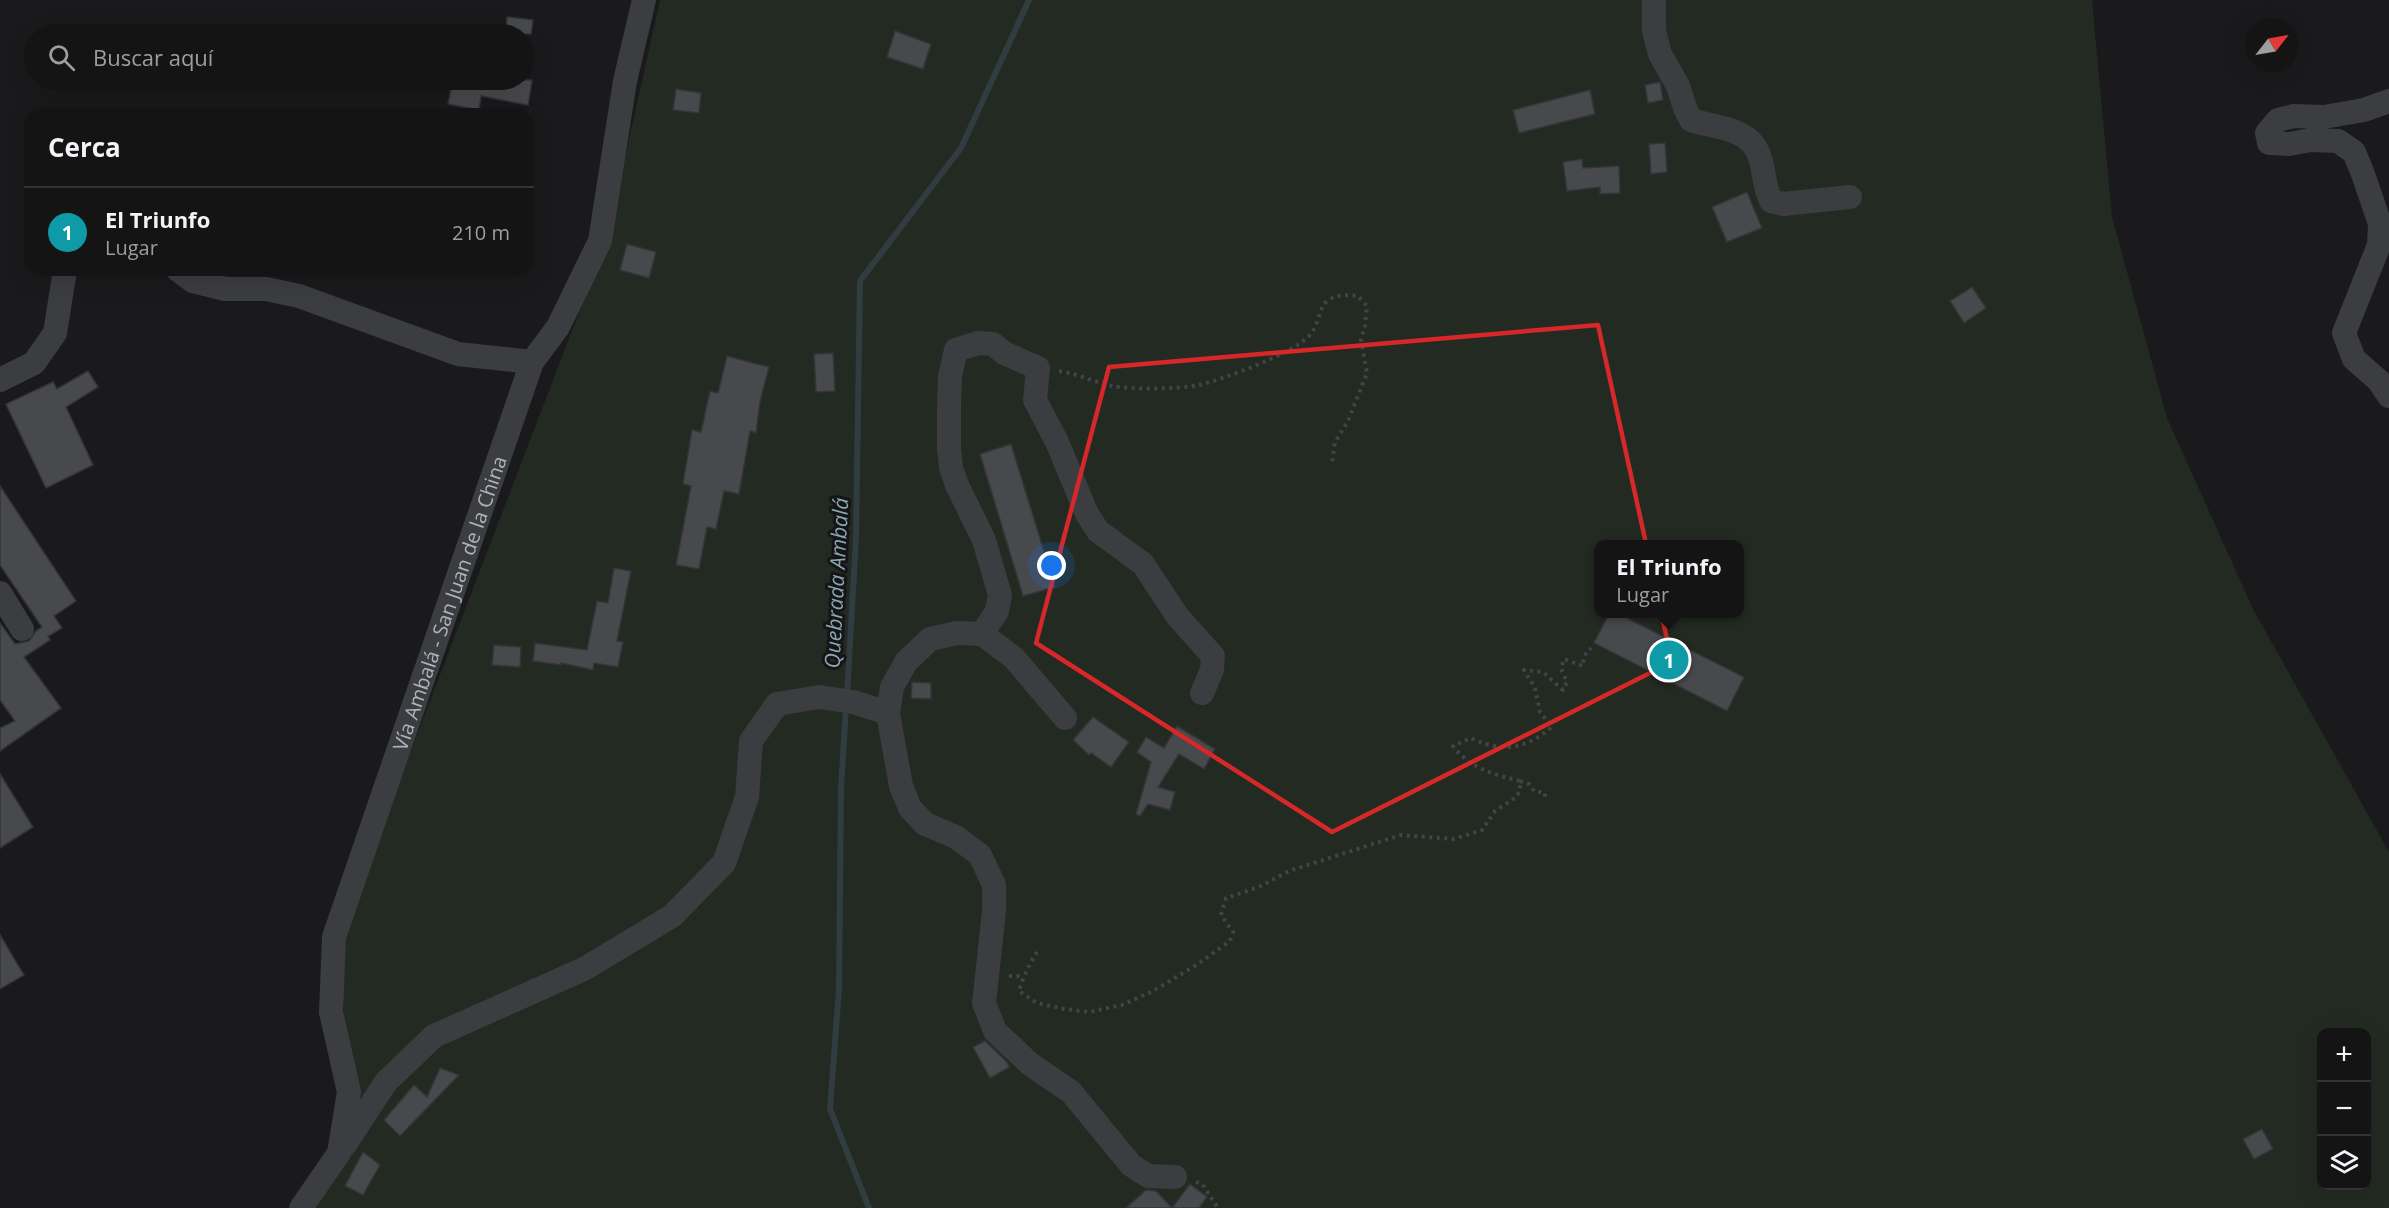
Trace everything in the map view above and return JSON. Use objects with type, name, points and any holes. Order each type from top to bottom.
[{"type":"street","name":"Vía Ambalá - San Juan de la China","points":[[301,1208],[339,1153],[350,1092],[331,1012],[334,938],[532,362],[558,327],[600,241],[625,81],[644,0]]},
{"type":"street","points":[[1654,0],[1654,31],[1660,54],[1678,86],[1684,108],[1691,120],[1705,125],[1728,128],[1752,141],[1760,155],[1765,188],[1771,201],[1784,204],[1850,196]]},
{"type":"street","points":[[2389,101],[2364,110],[2324,117],[2294,116],[2278,120],[2267,133],[2269,143],[2338,141],[2354,152],[2380,224],[2379,245],[2344,333],[2354,359],[2379,381],[2389,396]]},
{"type":"street","points":[[0,380],[34,363],[55,333],[64,276]]},
{"type":"street","points":[[186,276],[193,281],[225,289],[266,290],[299,296],[458,354],[532,362]]},
{"type":"street","points":[[982,634],[997,611],[1000,595],[984,540],[951,468],[949,448],[950,376],[956,350],[978,343],[993,344],[1004,353],[1038,368],[1035,400],[1057,442],[1087,514],[1098,531],[1143,564],[1178,617],[1213,656],[1212,670],[1202,693]]},
{"type":"street","points":[[0,593],[22,629]]},
{"type":"street","points":[[1065,718],[1014,658],[982,634],[957,633],[930,639],[906,662],[892,687],[888,713],[901,786],[910,808],[925,824],[956,837],[980,855],[994,885],[994,911],[984,1003],[995,1031],[1030,1064],[1071,1092],[1131,1165],[1148,1176],[1175,1177]]},
{"type":"street","points":[[339,1153],[386,1082],[434,1036],[584,969],[672,916],[724,863],[747,797],[751,741],[777,704],[819,697],[853,702],[888,713]]},
{"type":"path","points":[[1038,368],[1078,375],[1113,386],[1153,388],[1198,386],[1291,348],[1306,339],[1317,327],[1321,312],[1328,301],[1343,294],[1358,296],[1367,306],[1361,340],[1367,373],[1348,421],[1335,442],[1332,463]]},
{"type":"path","points":[[1545,797],[1545,793],[1534,791],[1529,784],[1493,775],[1475,765],[1453,746],[1471,738],[1485,745],[1508,748],[1538,740],[1552,727],[1540,712],[1536,688],[1524,670],[1543,672],[1563,690],[1567,682],[1561,669],[1564,659],[1583,666],[1584,656],[1591,648]]},
{"type":"path","points":[[1036,952],[1031,966],[1023,976],[1019,991],[1037,1003],[1089,1012],[1122,1005],[1171,980],[1230,941],[1233,932],[1221,915],[1226,898],[1260,887],[1289,871],[1401,835],[1454,839],[1482,830],[1495,811],[1515,798],[1520,791],[1520,782]]},
{"type":"path","points":[[1175,1177],[1202,1184],[1218,1208]]},
{"type":"highlighted area","points":[[1598,325],[1672,662],[1332,832],[1036,643],[1109,367]]},
{"type":"shaded area","points":[[660,0],[2092,0],[2112,217],[2167,418],[2253,609],[2389,852],[2389,1208],[301,1208],[339,1153],[349,1092],[339,938],[606,242]]},
{"type":"building","points":[[507,17],[533,20],[532,24],[507,24]]},
{"type":"building","points":[[895,31],[931,44],[923,69],[887,57]]},
{"type":"building","points":[[1660,82],[1663,100],[1648,103],[1645,85]]},
{"type":"building","points":[[676,89],[701,93],[699,113],[673,110]]},
{"type":"building","points":[[451,90],[530,90],[528,105],[481,96],[479,108],[448,104]]},
{"type":"building","points":[[1590,90],[1595,114],[1519,133],[1513,110]]},
{"type":"building","points":[[1665,143],[1667,172],[1651,174],[1649,144]]},
{"type":"building","points":[[1582,159],[1583,168],[1619,166],[1620,193],[1600,194],[1600,187],[1567,191],[1563,162]]},
{"type":"building","points":[[1747,192],[1762,228],[1727,242],[1712,207]]},
{"type":"building","points":[[627,244],[656,252],[649,278],[620,270]]},
{"type":"building","points":[[1972,287],[1986,308],[1964,323],[1950,301]]},
{"type":"building","points":[[833,353],[835,391],[816,392],[814,354]]},
{"type":"building","points":[[727,356],[769,367],[760,402],[756,433],[750,431],[739,494],[724,491],[716,529],[707,527],[699,569],[676,565],[691,486],[683,484],[692,430],[701,432],[710,391],[718,393]]},
{"type":"building","points":[[88,371],[98,387],[66,407],[93,465],[46,488],[6,404],[53,382],[57,389]]},
{"type":"building","points":[[1011,444],[1055,587],[1023,596],[980,454]]},
{"type":"building","points":[[0,486],[76,601],[54,616],[62,628],[48,636],[50,640],[24,657],[61,708],[0,751],[0,728],[15,721],[0,700],[0,623],[15,644],[29,641],[42,627],[0,565]]},
{"type":"building","points":[[614,568],[631,571],[617,641],[623,642],[618,667],[594,663],[593,670],[561,663],[561,665],[533,661],[535,643],[587,650],[597,601],[608,603]]},
{"type":"building","points":[[1607,618],[1627,618],[1744,677],[1727,711],[1594,643]]},
{"type":"building","points":[[494,645],[521,647],[520,667],[492,665]]},
{"type":"building","points":[[912,682],[931,683],[931,699],[911,698]]},
{"type":"building","points":[[1093,717],[1129,742],[1111,767],[1091,753],[1089,755],[1073,740]]},
{"type":"building","points":[[1177,726],[1215,749],[1204,769],[1179,754],[1158,787],[1175,792],[1170,810],[1148,804],[1140,816],[1136,814],[1151,762],[1137,752],[1146,737],[1164,748]]},
{"type":"building","points":[[0,774],[33,827],[0,848]]},
{"type":"building","points":[[0,935],[24,975],[0,989]]},
{"type":"building","points":[[985,1041],[1010,1067],[990,1078],[973,1047]]},
{"type":"building","points":[[440,1068],[459,1075],[400,1136],[384,1120],[414,1085],[427,1097]]},
{"type":"building","points":[[2262,1129],[2273,1149],[2254,1159],[2243,1139]]},
{"type":"building","points":[[363,1152],[380,1165],[363,1195],[345,1186]]},
{"type":"building","points":[[1190,1184],[1207,1197],[1199,1208],[1172,1208]]},
{"type":"building","points":[[1146,1190],[1156,1191],[1172,1208],[1126,1208]]},
{"type":"waterway","name":"Quebrada Ambalá","points":[[847,697],[856,537],[860,281],[961,148],[1029,0]]},
{"type":"waterway","name":"Quebrada Ambalá","points":[[846,707],[841,789],[839,989],[830,1109],[869,1208]]},
{"type":"place","name":"El Triunfo","points":[[1669,660]]}]
